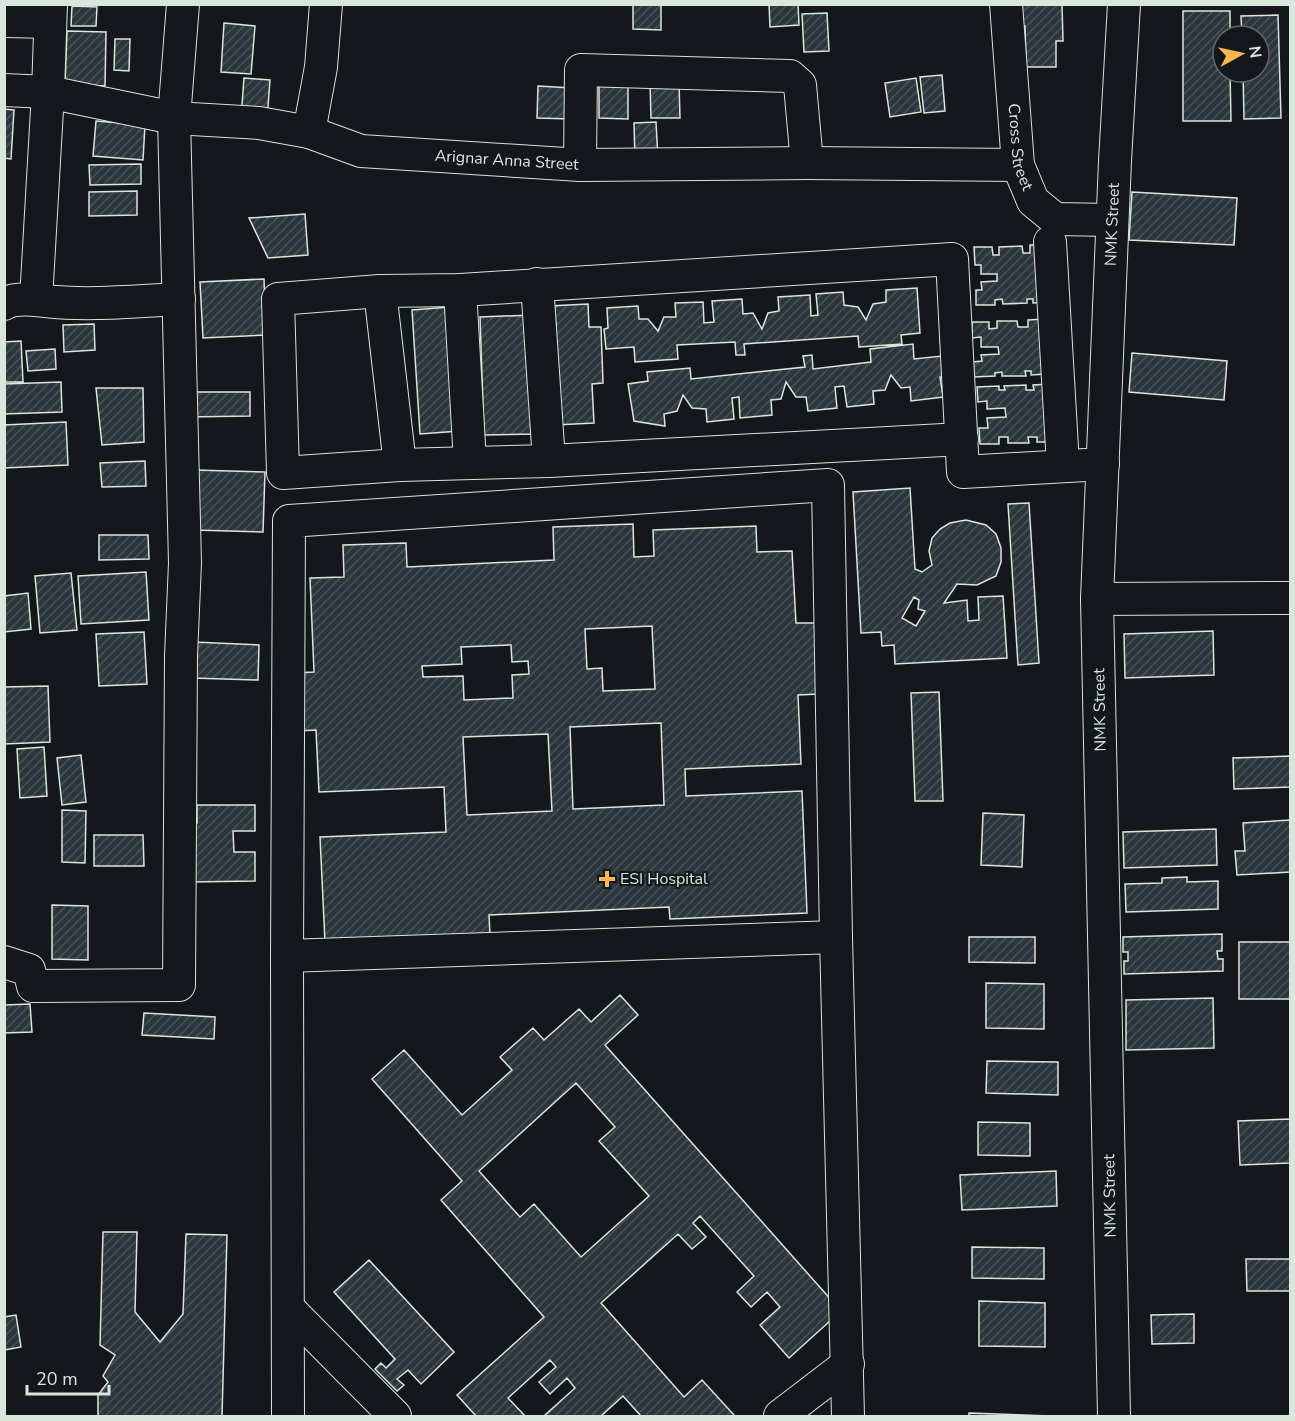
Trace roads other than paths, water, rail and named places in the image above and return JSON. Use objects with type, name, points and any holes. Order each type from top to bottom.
[{"type":"street","points":[[4,962],[29,970],[33,986],[179,986],[181,656],[185,562],[174,117],[183,4]]},
{"type":"street","points":[[309,132],[321,67],[326,4]]},
{"type":"street","name":"Cross Street","points":[[1006,4],[1018,165],[1033,201],[1055,219],[1112,220]]},
{"type":"street","name":"NMK Street","points":[[1114,1416],[1097,599],[1112,220],[1124,4]]},
{"type":"street","points":[[4,21],[50,13],[48,92],[36,300]]},
{"type":"street","points":[[580,165],[581,70],[790,76],[800,85],[807,163]]},
{"type":"street","name":"Arignar Anna Street","points":[[4,90],[48,92],[174,117],[259,123],[309,132],[361,152],[580,165],[807,163],[1018,165]]},
{"type":"street","points":[[1050,242],[1063,465]]},
{"type":"street","points":[[962,439],[549,461],[400,465],[284,474],[278,300],[380,291],[460,290],[952,260],[962,439],[963,472],[1103,464]]},
{"type":"street","points":[[537,284],[549,461]]},
{"type":"street","points":[[460,290],[470,462]]},
{"type":"street","points":[[380,291],[400,465]]},
{"type":"street","points":[[4,304],[9,301],[36,300],[75,305],[179,299]]},
{"type":"street","points":[[288,1416],[289,521],[828,485],[848,1416]]},
{"type":"street","points":[[1097,599],[1290,598]]},
{"type":"street","points":[[287,956],[837,937]]},
{"type":"street","points":[[289,1309],[395,1416]]},
{"type":"street","points":[[780,1416],[848,1364]]},
{"type":"place","name":"ESI Hospital","points":[[607,879]]}]
